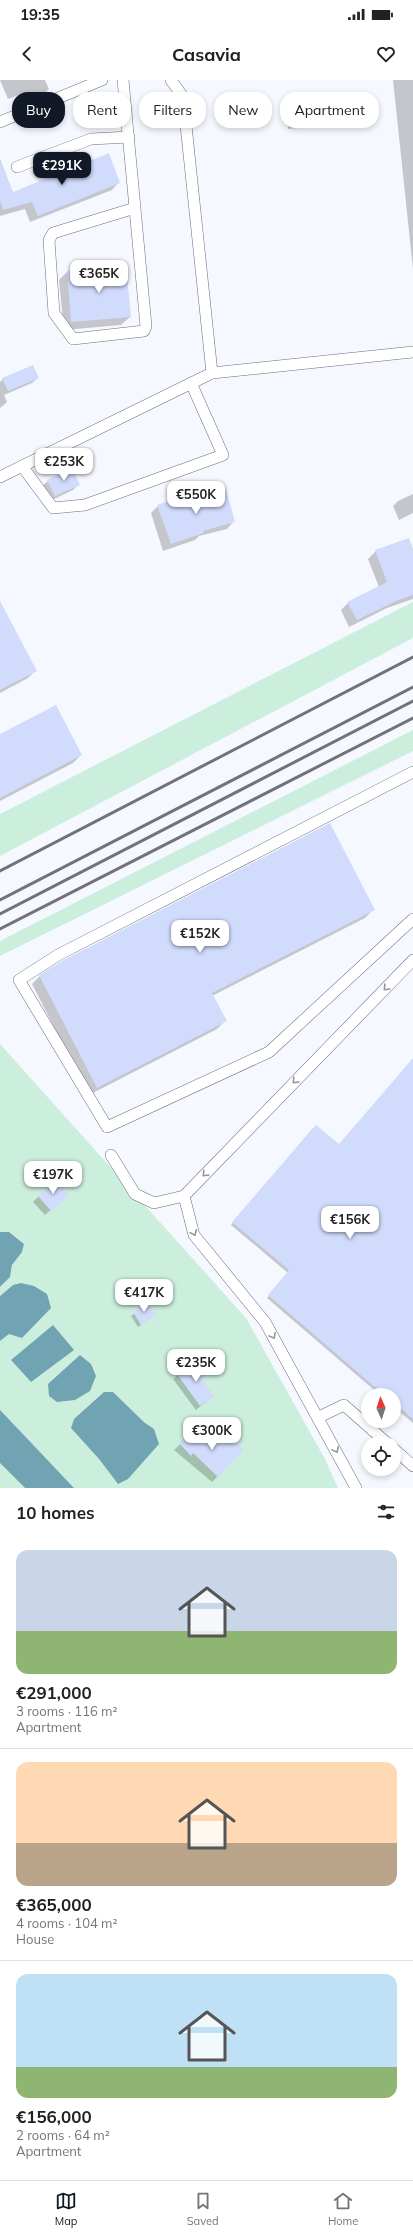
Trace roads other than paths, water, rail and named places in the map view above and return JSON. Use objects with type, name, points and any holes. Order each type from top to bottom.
[{"type":"lane","points":[[0,122],[102,80]]},
{"type":"lane","points":[[123,80],[129,137],[146,326],[144,331],[73,339],[54,313],[49,240],[53,232],[135,208]]},
{"type":"lane","points":[[171,80],[183,97],[212,373]]},
{"type":"lane","points":[[17,167],[91,139],[129,137]]},
{"type":"lane","points":[[0,477],[212,373],[413,352]]},
{"type":"lane","points":[[22,466],[54,508],[85,505],[223,454],[191,384]]},
{"type":"lane","points":[[413,772],[58,955],[19,980],[107,1127],[269,1052],[413,920]]},
{"type":"lane","points":[[111,1155],[135,1194],[154,1203],[184,1196],[413,960]]},
{"type":"lane","points":[[184,1196],[194,1235],[266,1322],[319,1417],[356,1488]]},
{"type":"lane","points":[[319,1417],[344,1405],[361,1417]]},
{"type":"lane","points":[[375,1428],[381,1436]]},
{"type":"lane","points":[[401,1455],[413,1466]]},
{"type":"water","points":[[0,1232],[9,1232],[24,1244],[22,1252],[12,1265],[10,1277],[0,1287]]},
{"type":"water","points":[[21,1283],[34,1286],[47,1294],[51,1308],[22,1338],[9,1334],[0,1341],[0,1296],[13,1285]]},
{"type":"water","points":[[53,1325],[74,1350],[31,1382],[11,1360]]},
{"type":"water","points":[[80,1355],[91,1364],[96,1376],[90,1391],[75,1400],[57,1402],[49,1396],[48,1384]]},
{"type":"water","points":[[104,1392],[113,1392],[145,1423],[154,1429],[159,1444],[128,1479],[118,1484],[99,1459],[71,1428],[74,1419]]},
{"type":"water","points":[[0,1410],[74,1488],[25,1488],[0,1463]]},
{"type":"railway","points":[[0,871],[413,657]]},
{"type":"railway","points":[[0,900],[413,687]]},
{"type":"railway","points":[[0,914],[413,701]]},
{"type":"railway","points":[[0,929],[413,718]]}]
